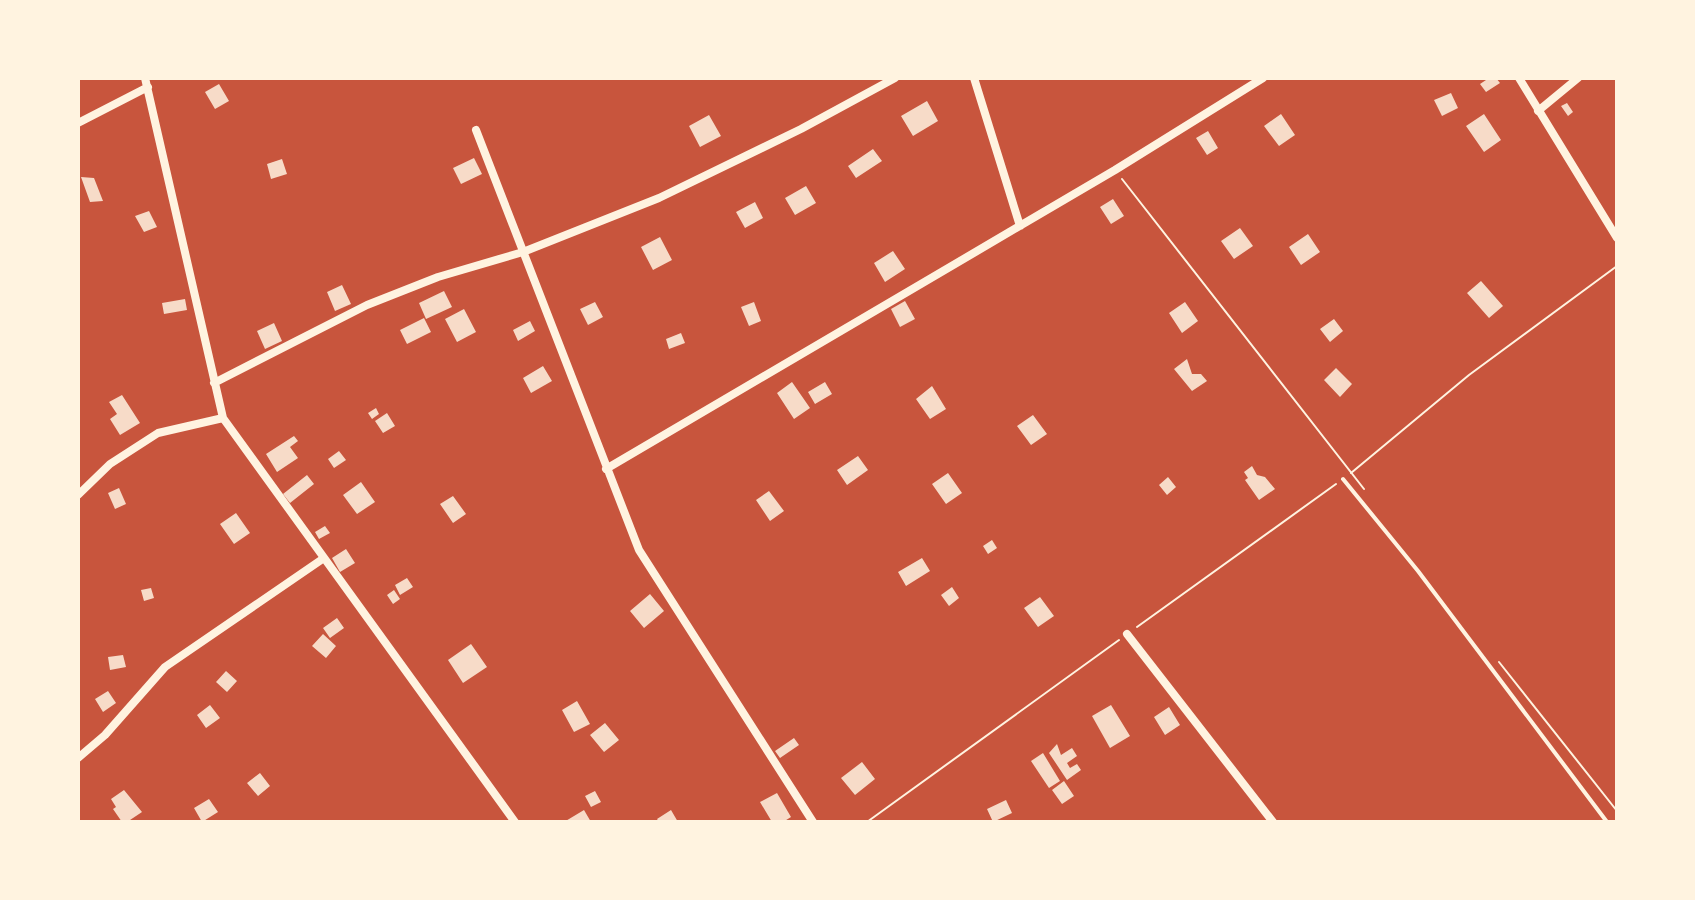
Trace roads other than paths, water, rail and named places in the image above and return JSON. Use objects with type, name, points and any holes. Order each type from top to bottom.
[{"type":"street","points":[[214,383],[367,305],[438,277],[523,252],[659,198],[801,129],[895,78]]},
{"type":"street","points":[[974,78],[1020,226]]},
{"type":"street","points":[[606,469],[1115,170],[1263,78]]},
{"type":"street","points":[[1519,78],[1617,238]]},
{"type":"street","points":[[1538,111],[1578,78]]},
{"type":"street","points":[[78,123],[147,82],[223,418],[515,822]]},
{"type":"street","points":[[476,130],[639,550],[813,822]]},
{"type":"street","points":[[78,495],[110,464],[158,433],[223,418]]},
{"type":"street","points":[[78,758],[105,735],[165,667],[324,558]]},
{"type":"street","points":[[1127,634],[1273,822]]},
{"type":"lane","points":[[1343,479],[1418,571],[1607,822]]}]
